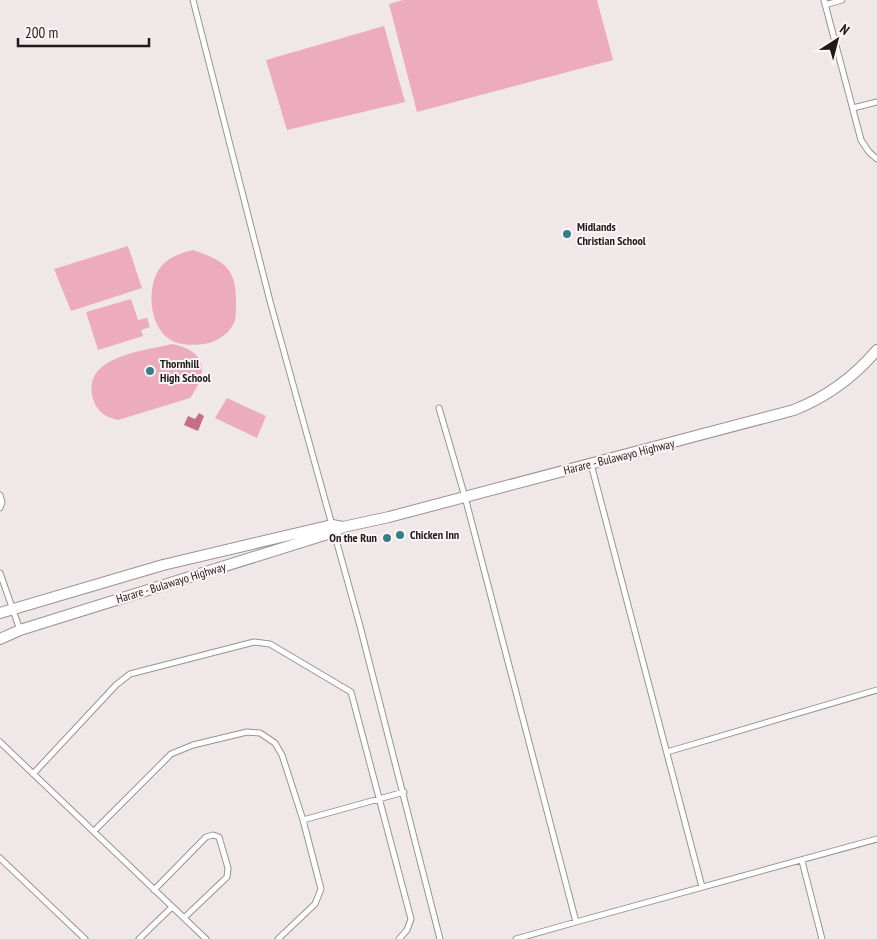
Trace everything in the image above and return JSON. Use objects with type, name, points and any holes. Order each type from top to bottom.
[{"type":"highway","name":"Harare - Bulawayo Highway","points":[[0,613],[172,563],[336,528],[466,497],[794,410],[814,402],[834,390],[856,372],[877,350]]},
{"type":"highway","name":"Harare - Bulawayo Highway","points":[[0,640],[20,630],[336,528]]},
{"type":"street","points":[[193,0],[271,305],[336,528],[440,939]]},
{"type":"street","points":[[842,0],[825,2],[864,146],[877,159]]},
{"type":"street","points":[[853,108],[877,102]]},
{"type":"street","points":[[440,408],[466,497],[576,922]]},
{"type":"street","points":[[591,464],[702,887]]},
{"type":"street","points":[[0,495],[2,502],[0,508]]},
{"type":"street","points":[[0,573],[20,630]]},
{"type":"street","points":[[33,774],[116,685],[130,674],[262,641],[351,692],[411,919],[407,930],[398,939]]},
{"type":"street","points":[[667,752],[877,690]]},
{"type":"street","points":[[94,831],[171,754],[193,744],[247,732],[260,733],[279,748],[303,820],[320,894],[316,904],[278,939]]},
{"type":"street","points":[[0,742],[206,939]]},
{"type":"street","points":[[303,820],[404,792]]},
{"type":"street","points":[[154,890],[206,838],[213,835],[219,837],[228,868],[227,877],[184,918]]},
{"type":"street","points":[[516,939],[877,839]]},
{"type":"street","points":[[0,858],[85,939]]},
{"type":"street","points":[[802,861],[822,939]]},
{"type":"street","points":[[139,939],[172,907]]},
{"type":"shaded area","points":[[403,0],[597,0],[613,60],[417,112],[389,4]]},
{"type":"shaded area","points":[[384,26],[405,102],[287,130],[266,60]]},
{"type":"shaded area","points":[[128,246],[142,288],[71,311],[54,269]]},
{"type":"shaded area","points":[[193,250],[219,261],[230,272],[235,288],[236,312],[233,325],[221,338],[205,344],[188,345],[171,340],[158,326],[152,307],[152,296],[156,276],[163,264],[175,256]]},
{"type":"shaded area","points":[[131,299],[138,320],[147,318],[150,327],[141,330],[143,336],[98,350],[86,312]]},
{"type":"shaded area","points":[[172,344],[184,347],[192,352],[198,357],[201,364],[200,380],[190,398],[118,420],[99,411],[93,399],[92,385],[96,373],[105,365],[118,358]]},
{"type":"shaded area","points":[[227,398],[266,416],[257,438],[215,418]]},
{"type":"shaded area","points":[[199,413],[204,416],[198,431],[184,425],[188,416],[195,419]]},
{"type":"place","name":"Midlands Christian School","points":[[567,234]]},
{"type":"place","name":"Thornhill High School","points":[[150,371]]},
{"type":"place","name":"Chicken Inn","points":[[400,535]]},
{"type":"place","name":"On the Run","points":[[387,538]]}]
